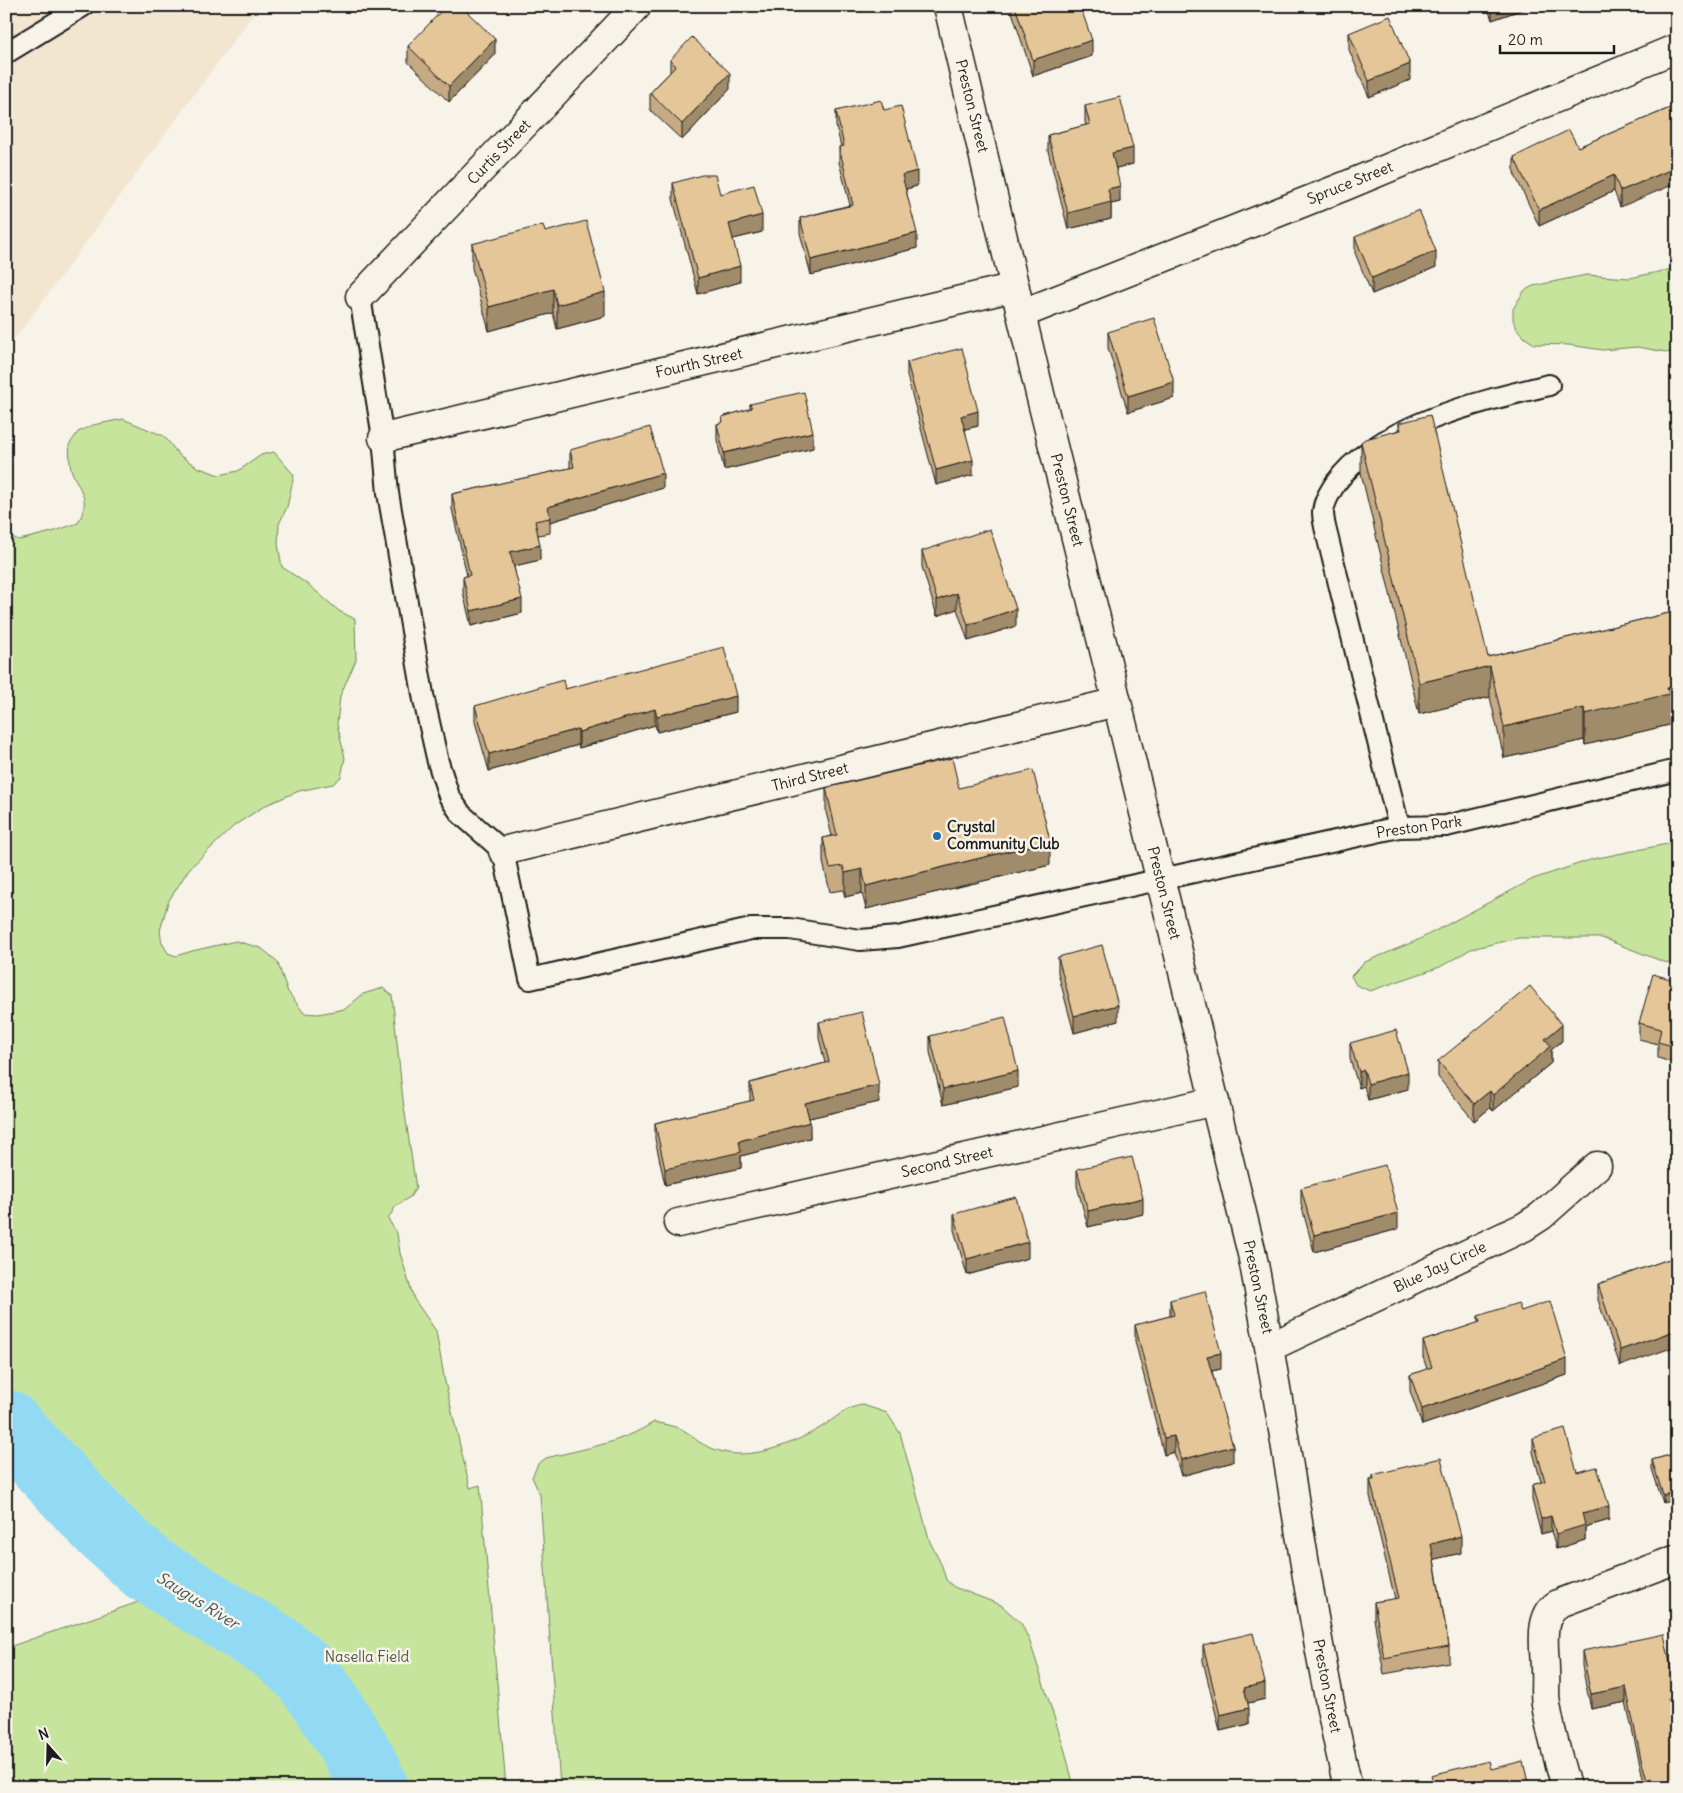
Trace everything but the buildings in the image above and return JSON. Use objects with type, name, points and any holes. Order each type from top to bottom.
[{"type":"street","name":"Curtis Street","points":[[360,296],[637,6]]},
{"type":"street","name":"Preston Street","points":[[948,6],[987,164],[1021,314],[1252,1254],[1270,1346],[1316,1630],[1348,1787]]},
{"type":"street","name":"Spruce Street","points":[[1021,314],[1335,189],[1677,48]]},
{"type":"street","name":"Fourth Street","points":[[383,438],[1015,288]]},
{"type":"street","name":"Third Street","points":[[503,852],[1117,702]]},
{"type":"street","name":"Second Street","points":[[678,1223],[1215,1101]]},
{"type":"street","name":"Blue Jay Circle","points":[[1270,1346],[1524,1227],[1541,1216],[1597,1166]]},
{"type":"street","points":[[1566,1787],[1547,1711],[1544,1639],[1550,1611],[1560,1603],[1677,1560]]},
{"type":"lane","points":[[6,52],[83,6]]},
{"type":"lane","points":[[360,296],[383,438],[388,493],[424,700],[438,762],[449,796],[461,814],[503,852]]},
{"type":"lane","points":[[1400,827],[1324,527],[1323,511],[1328,495],[1348,467],[1390,438],[1426,421],[1462,408],[1549,385]]},
{"type":"lane","name":"Preston Park","points":[[503,852],[530,979],[751,929],[777,928],[873,940],[898,937],[1400,827],[1446,826],[1677,770]]},
{"type":"shaded area","points":[[6,6],[257,6],[257,9],[6,351]]},
{"type":"green space","points":[[1677,268],[1677,354],[1637,347],[1603,350],[1569,345],[1534,344],[1517,329],[1513,320],[1513,309],[1524,291],[1533,286],[1586,275],[1630,278]]},
{"type":"green space","name":"Nasella Field","points":[[123,419],[164,436],[179,455],[197,467],[219,475],[238,471],[261,455],[274,452],[294,475],[287,507],[279,524],[278,544],[282,567],[310,586],[339,611],[355,619],[356,660],[340,696],[337,724],[345,758],[341,777],[333,784],[299,791],[266,805],[235,825],[189,869],[168,902],[160,931],[162,943],[168,953],[176,956],[236,941],[261,948],[277,961],[288,992],[304,1013],[318,1014],[345,1009],[363,994],[383,988],[392,995],[403,1100],[416,1188],[410,1197],[396,1206],[388,1219],[397,1233],[400,1253],[414,1299],[436,1331],[445,1382],[470,1488],[480,1485],[506,1787],[6,1787],[6,1648],[150,1598],[127,1576],[94,1535],[6,1437],[6,535],[19,540],[78,523],[84,508],[84,502],[71,469],[69,445],[78,432],[93,425]]},
{"type":"green space","points":[[6,452],[9,457],[11,481],[6,499]]},
{"type":"green space","points":[[1677,842],[1677,964],[1664,962],[1602,938],[1518,938],[1471,949],[1440,967],[1370,991],[1356,985],[1351,976],[1365,962],[1418,940],[1533,879],[1593,859]]},
{"type":"green space","points":[[863,1405],[887,1413],[900,1433],[930,1542],[942,1566],[946,1580],[954,1587],[1001,1605],[1021,1623],[1030,1642],[1065,1751],[1074,1787],[915,1787],[913,1783],[886,1779],[837,1787],[560,1787],[540,1495],[532,1477],[538,1464],[546,1458],[616,1440],[654,1422],[680,1429],[699,1442],[719,1451],[739,1454],[760,1452],[801,1438],[845,1411]]},
{"type":"waterway","name":"Saugus River","points":[[6,1424],[105,1530],[147,1568],[278,1649],[304,1672],[324,1699],[360,1758],[374,1787]]},
{"type":"place","name":"Crystal Community Club","points":[[937,836]]}]
